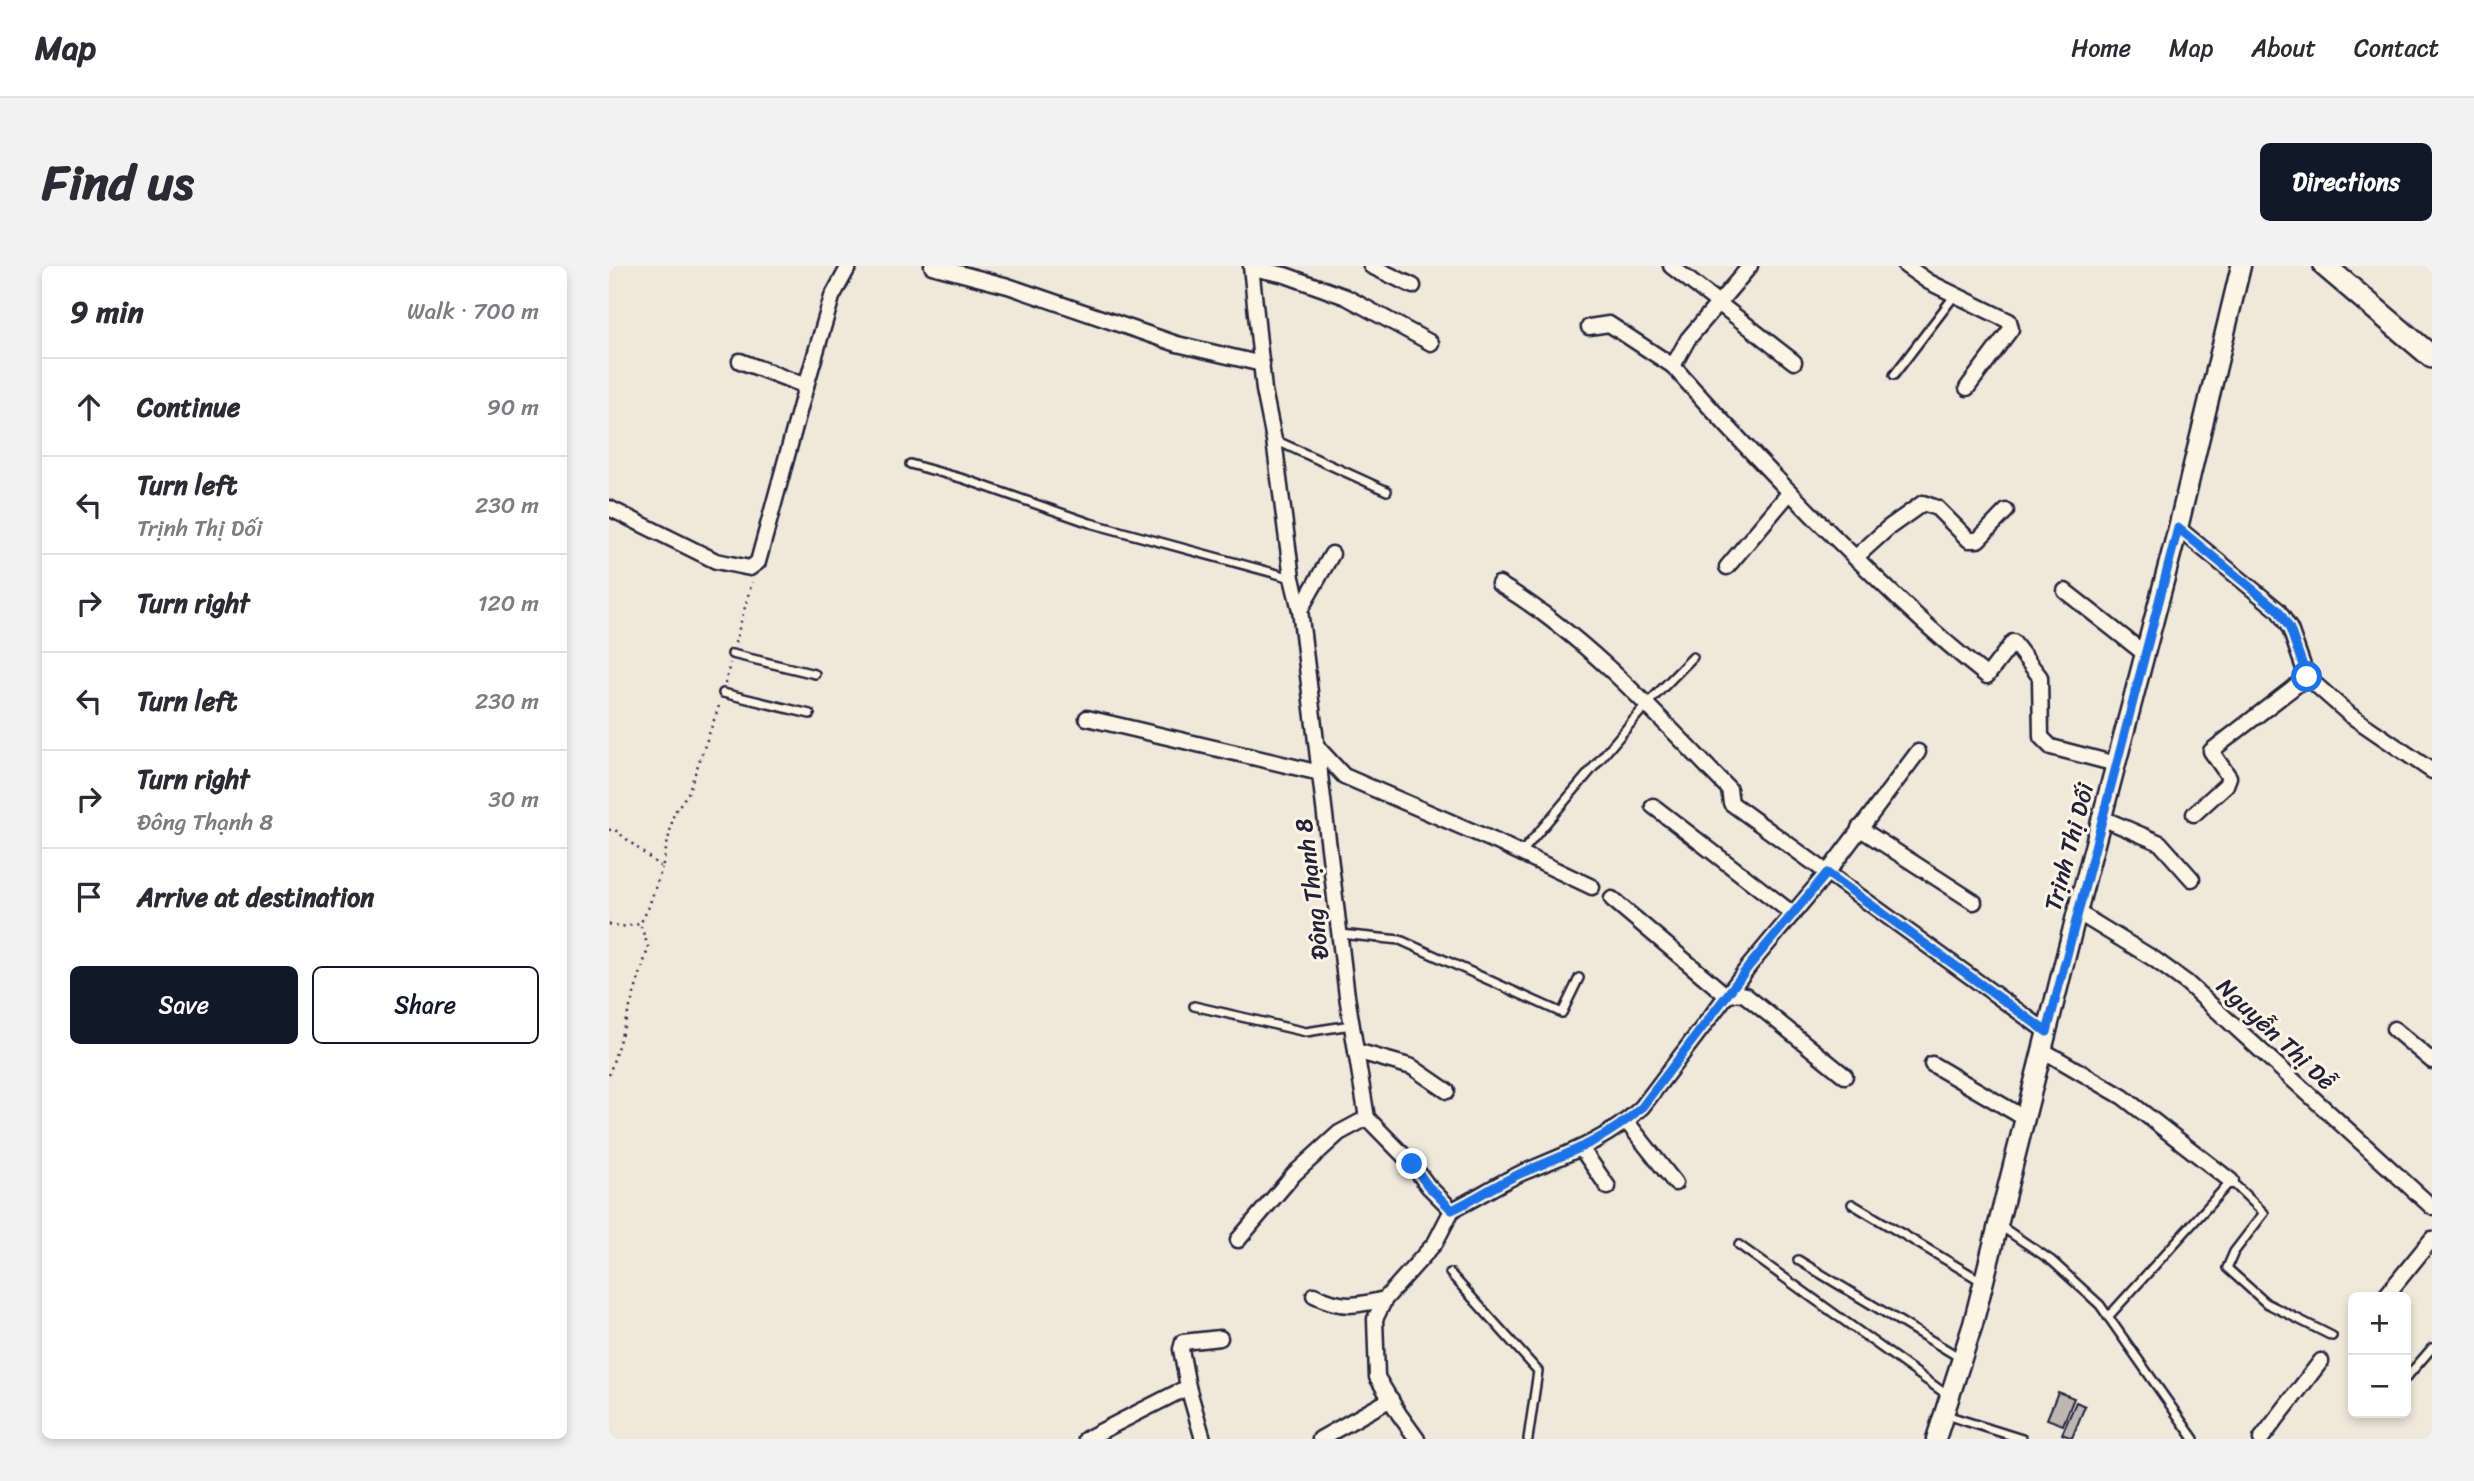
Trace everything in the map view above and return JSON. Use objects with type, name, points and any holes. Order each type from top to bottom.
[{"type":"main road","points":[[2325,266],[2432,357]]},
{"type":"street","points":[[611,514],[716,561],[750,568],[758,562],[832,298],[849,266]]},
{"type":"street","points":[[1371,266],[1413,286]]},
{"type":"street","points":[[1671,266],[1794,362]]},
{"type":"street","points":[[1673,366],[1688,339],[1750,266]]},
{"type":"street","points":[[1906,266],[1929,282],[2009,321],[2011,329],[1968,388]]},
{"type":"street","name":"Trịnh Thị Dối","points":[[1936,1439],[1962,1359],[1999,1225],[2077,912],[2178,528],[2241,266]]},
{"type":"street","points":[[940,267],[1008,286],[1177,344],[1262,364]]},
{"type":"street","points":[[1252,267],[1285,275],[1346,297],[1431,344]]},
{"type":"street","name":"Đông Thạnh 8","points":[[1252,267],[1262,364],[1292,578],[1300,610],[1352,1025],[1367,1118]]},
{"type":"street","points":[[1589,327],[1609,324],[1673,366],[1710,410],[1855,558],[1934,634],[1987,676],[2014,642],[2040,677],[2041,737],[2051,747],[2116,764]]},
{"type":"street","points":[[740,362],[806,386]]},
{"type":"street","points":[[1727,567],[1790,492]]},
{"type":"street","points":[[1855,558],[1888,528],[1923,503],[1937,508],[1969,540],[1978,540],[2006,511]]},
{"type":"street","points":[[2178,528],[2278,610],[2290,629],[2307,677],[2350,715],[2432,771]]},
{"type":"street","points":[[1300,610],[1332,554]]},
{"type":"street","points":[[1499,584],[1590,652],[1647,704],[1729,789],[1731,803],[2047,1032]]},
{"type":"street","points":[[2065,591],[2145,654]]},
{"type":"street","points":[[2194,814],[2227,785],[2229,777],[2211,751],[2307,677]]},
{"type":"street","points":[[1087,718],[1320,773]]},
{"type":"street","points":[[1319,749],[1343,776],[1521,853],[1592,887]]},
{"type":"street","points":[[1417,1439],[1377,1377],[1375,1319],[1385,1299],[1435,1243],[1452,1210],[1522,1172],[1581,1148],[1627,1122],[1642,1107],[1727,996],[1827,873],[1918,752]]},
{"type":"street","points":[[1653,806],[1793,914]]},
{"type":"street","points":[[2102,818],[2160,843],[2192,879]]},
{"type":"street","points":[[1859,828],[1974,902]]},
{"type":"street","points":[[1612,899],[1727,996]]},
{"type":"street","name":"Nguyễn Thị Dễ","points":[[2077,912],[2154,959],[2187,983],[2432,1207]]},
{"type":"street","points":[[1727,996],[1737,993],[1745,995],[1845,1076]]},
{"type":"street","points":[[2394,1029],[2432,1060]]},
{"type":"street","points":[[1356,1051],[1412,1067],[1447,1091]]},
{"type":"street","points":[[2044,1051],[2123,1097],[2231,1181]]},
{"type":"street","points":[[1932,1064],[2025,1119]]},
{"type":"street","points":[[1238,1240],[1294,1174],[1339,1133],[1367,1118],[1405,1156],[1428,1186],[1452,1210]]},
{"type":"street","points":[[1627,1122],[1675,1182]]},
{"type":"street","points":[[1581,1148],[1608,1188]]},
{"type":"street","points":[[2389,1292],[2432,1239]]},
{"type":"street","points":[[1314,1295],[1332,1304],[1355,1307],[1385,1299]]},
{"type":"street","points":[[1203,1439],[1188,1387],[1181,1349],[1183,1342],[1220,1338]]},
{"type":"street","points":[[2261,1439],[2321,1361]]},
{"type":"street","points":[[1086,1439],[1188,1387]]},
{"type":"street","points":[[1321,1439],[1391,1398]]},
{"type":"lane","points":[[1893,375],[1956,295]]},
{"type":"lane","points":[[1274,440],[1387,491]]},
{"type":"lane","points":[[910,464],[964,479],[1090,523],[1292,578]]},
{"type":"lane","points":[[732,654],[815,674]]},
{"type":"lane","points":[[1521,853],[1647,704],[1693,657]]},
{"type":"lane","points":[[723,693],[810,714]]},
{"type":"lane","points":[[1340,934],[1400,940],[1562,1013],[1579,978]]},
{"type":"lane","points":[[1194,1006],[1306,1032],[1352,1025]]},
{"type":"lane","points":[[2108,1317],[2231,1181],[2265,1213],[2234,1252],[2228,1268],[2266,1303],[2332,1336]]},
{"type":"lane","points":[[1851,1204],[1983,1282]]},
{"type":"lane","points":[[1999,1225],[2052,1261],[2100,1305],[2194,1439]]},
{"type":"lane","points":[[1739,1245],[1950,1397]]},
{"type":"lane","points":[[1798,1260],[1962,1359]]},
{"type":"lane","points":[[1450,1273],[1538,1371],[1528,1439]]},
{"type":"lane","points":[[2411,1373],[2431,1352]]},
{"type":"lane","points":[[1945,1415],[2022,1439]]},
{"type":"path","points":[[609,1075],[647,953],[648,946],[640,924],[662,868],[674,813],[688,793],[723,693],[758,562]]},
{"type":"path","points":[[609,830],[614,830],[662,868]]},
{"type":"path","points":[[609,924],[619,927],[640,924]]},
{"type":"building","points":[[2058,1392],[2074,1398],[2063,1425],[2047,1419]]},
{"type":"building","points":[[2076,1402],[2085,1406],[2072,1438],[2062,1434]]},
{"type":"route","points":[[1412,1164],[1428,1186],[1452,1210],[1522,1172],[1563,1157],[1627,1122],[1642,1107],[1749,966],[1827,873],[2047,1032],[2178,528],[2278,610],[2290,629],[2307,677]]}]
